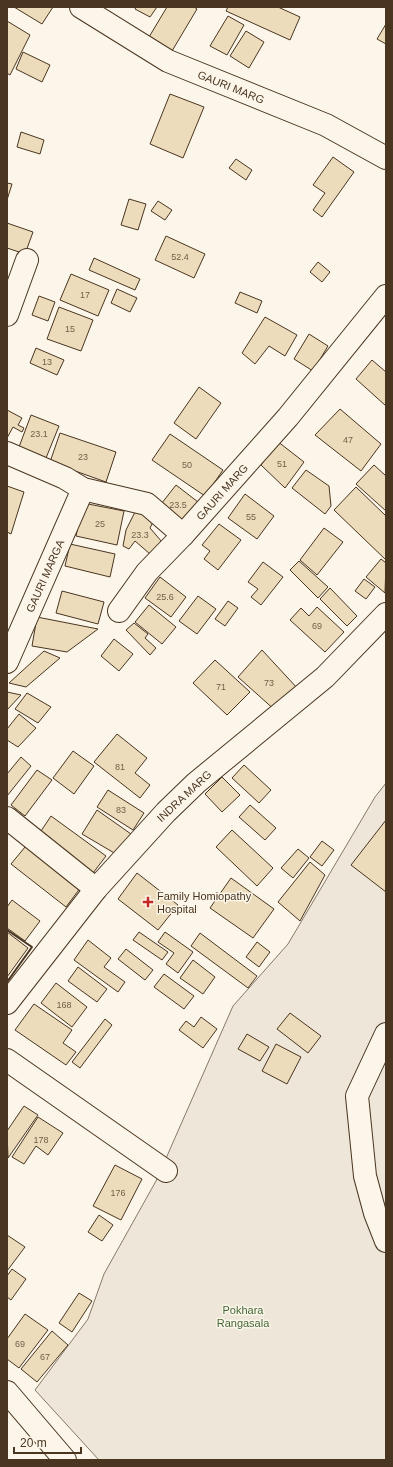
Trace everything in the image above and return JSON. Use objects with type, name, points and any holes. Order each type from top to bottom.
[{"type":"street","name":"GAURI MARG","points":[[81,7],[168,61],[326,125],[386,158]]},
{"type":"street","points":[[7,315],[27,260]]},
{"type":"street","name":"GAURI MARG","points":[[119,611],[147,572],[183,535],[288,417],[386,296]]},
{"type":"street","points":[[7,453],[65,478],[83,489],[147,504],[183,535]]},
{"type":"street","name":"GAURI MARGA","points":[[7,662],[83,489]]},
{"type":"street","name":"INDRA MARG","points":[[7,1003],[96,889],[166,812],[196,783],[325,677],[386,614]]},
{"type":"street","points":[[7,818],[96,889]]},
{"type":"street","points":[[386,1034],[357,1096],[365,1176],[375,1212],[386,1241]]},
{"type":"street","points":[[7,1060],[166,1171]]},
{"type":"street","points":[[7,1392],[65,1460]]},
{"type":"green space","name":"Pokhara Rangasala","points":[[386,783],[386,1460],[99,1460],[35,1390],[88,1319],[104,1274],[156,1181],[233,1006],[288,944],[375,797]]},
{"type":"building","points":[[14,7],[53,7],[42,24]]},
{"type":"building","points":[[136,7],[157,7],[150,17],[135,9]]},
{"type":"building","points":[[167,7],[194,7],[197,9],[172,51],[149,37]]},
{"type":"building","points":[[228,7],[278,7],[300,17],[290,40],[226,11]]},
{"type":"building","points":[[228,16],[244,25],[227,55],[210,46]]},
{"type":"building","points":[[7,21],[30,35],[10,75],[7,73]]},
{"type":"building","points":[[386,24],[386,44],[377,39]]},
{"type":"building","points":[[246,31],[264,42],[249,68],[230,56]]},
{"type":"building","points":[[23,52],[50,65],[42,82],[16,69]]},
{"type":"building","points":[[170,94],[204,107],[183,158],[150,144]]},
{"type":"building","points":[[21,132],[44,140],[40,154],[17,147]]},
{"type":"building","points":[[333,157],[354,172],[322,217],[313,210],[325,193],[313,185]]},
{"type":"building","points":[[236,159],[252,170],[246,180],[229,168]]},
{"type":"building","points":[[7,183],[12,184],[7,200]]},
{"type":"building","points":[[129,199],[146,204],[138,230],[121,225]]},
{"type":"building","points":[[158,201],[172,210],[165,220],[151,211]]},
{"type":"building","points":[[7,223],[33,232],[25,254],[7,248]]},
{"type":"building","points":[[166,236],[205,254],[194,278],[155,260]]},
{"type":"building","points":[[94,258],[140,279],[135,290],[89,270]]},
{"type":"building","points":[[318,262],[330,272],[322,282],[310,272]]},
{"type":"building","points":[[71,274],[109,290],[98,316],[60,300]]},
{"type":"building","points":[[117,289],[137,298],[130,312],[111,303]]},
{"type":"building","points":[[240,292],[262,301],[257,313],[235,303]]},
{"type":"building","points":[[39,296],[55,302],[48,321],[32,315]]},
{"type":"building","points":[[59,307],[93,320],[81,351],[47,339]]},
{"type":"building","points":[[265,317],[297,335],[285,356],[269,346],[255,364],[242,353]]},
{"type":"building","points":[[309,334],[328,346],[313,371],[294,359]]},
{"type":"building","points":[[36,348],[64,360],[57,375],[30,363]]},
{"type":"building","points":[[372,360],[386,372],[386,406],[356,379]]},
{"type":"building","points":[[199,387],[221,403],[196,439],[174,423]]},
{"type":"building","points":[[340,409],[381,444],[361,471],[315,435]]},
{"type":"building","points":[[7,410],[22,418],[18,425],[24,428],[22,432],[13,427],[7,438]]},
{"type":"building","points":[[31,415],[59,426],[46,458],[19,447]]},
{"type":"building","points":[[60,433],[116,452],[106,482],[50,462]]},
{"type":"building","points":[[170,434],[223,470],[205,496],[152,460]]},
{"type":"building","points":[[277,441],[304,462],[285,488],[261,465]]},
{"type":"building","points":[[374,465],[386,476],[386,511],[356,484]]},
{"type":"building","points":[[306,470],[329,486],[331,506],[325,514],[292,488]]},
{"type":"building","points":[[176,485],[198,502],[181,525],[158,508]]},
{"type":"building","points":[[7,486],[24,492],[11,534],[7,532]]},
{"type":"building","points":[[356,487],[386,516],[386,560],[334,510]]},
{"type":"building","points":[[245,494],[274,516],[257,539],[228,518]]},
{"type":"building","points":[[83,503],[124,511],[117,545],[76,536]]},
{"type":"building","points":[[138,506],[155,518],[150,528],[162,542],[150,554],[135,541],[129,549],[123,546],[126,530]]},
{"type":"building","points":[[219,524],[241,540],[218,570],[204,559],[210,551],[202,545]]},
{"type":"building","points":[[324,528],[343,542],[317,575],[300,560]]},
{"type":"building","points":[[70,544],[115,554],[110,577],[65,566]]},
{"type":"building","points":[[381,559],[386,563],[385,593],[366,577]]},
{"type":"building","points":[[299,561],[328,587],[318,598],[290,570]]},
{"type":"building","points":[[263,562],[283,577],[261,605],[251,597],[258,589],[248,582]]},
{"type":"building","points":[[160,577],[186,597],[171,617],[145,598]]},
{"type":"building","points":[[364,579],[375,587],[366,599],[355,591]]},
{"type":"building","points":[[330,588],[357,616],[347,626],[320,599]]},
{"type":"building","points":[[62,591],[104,602],[98,624],[56,613]]},
{"type":"building","points":[[198,596],[216,609],[197,634],[179,621]]},
{"type":"building","points":[[228,601],[238,608],[225,626],[215,619]]},
{"type":"building","points":[[149,605],[176,627],[162,644],[135,622]]},
{"type":"building","points":[[317,607],[344,632],[325,652],[290,620],[301,608],[309,616]]},
{"type":"building","points":[[37,617],[98,629],[67,652],[32,646]]},
{"type":"building","points":[[134,623],[148,634],[145,638],[156,648],[150,655],[126,630]]},
{"type":"building","points":[[114,639],[133,654],[119,671],[101,656]]},
{"type":"building","points":[[262,650],[299,690],[277,712],[238,677]]},
{"type":"building","points":[[44,651],[60,658],[26,687],[9,683]]},
{"type":"building","points":[[215,660],[250,692],[227,715],[193,683]]},
{"type":"building","points":[[7,692],[21,695],[7,710]]},
{"type":"building","points":[[27,693],[51,707],[38,723],[15,709]]},
{"type":"building","points":[[19,714],[36,728],[18,747],[7,740],[7,729]]},
{"type":"building","points":[[117,734],[147,758],[135,773],[150,785],[140,798],[94,762]]},
{"type":"building","points":[[73,751],[94,766],[74,794],[53,778]]},
{"type":"building","points":[[21,757],[31,766],[7,796],[7,774]]},
{"type":"building","points":[[244,765],[271,790],[259,803],[232,778]]},
{"type":"building","points":[[37,770],[52,780],[25,816],[11,805]]},
{"type":"building","points":[[222,777],[240,795],[222,812],[205,794]]},
{"type":"building","points":[[108,790],[144,813],[133,830],[97,807]]},
{"type":"building","points":[[250,805],[276,828],[265,840],[239,817]]},
{"type":"building","points":[[97,810],[131,834],[116,854],[82,834]]},
{"type":"building","points":[[51,816],[106,856],[93,873],[39,834]]},
{"type":"building","points":[[386,820],[386,892],[351,865]]},
{"type":"building","points":[[232,830],[273,868],[257,886],[216,847]]},
{"type":"building","points":[[30,841],[84,883],[66,907],[11,864]]},
{"type":"building","points":[[322,841],[334,850],[322,866],[310,857]]},
{"type":"building","points":[[298,849],[309,858],[293,878],[281,868]]},
{"type":"building","points":[[310,862],[325,875],[300,921],[278,902]]},
{"type":"building","name":"Family Homiopathy Hospital","points":[[137,873],[178,905],[158,930],[118,899]]},
{"type":"building","points":[[231,878],[274,909],[253,938],[210,908]]},
{"type":"building","points":[[12,900],[40,921],[25,941],[7,928],[7,907]]},
{"type":"building","points":[[7,932],[28,948],[7,977]]},
{"type":"building","points":[[139,932],[168,952],[162,960],[133,940]]},
{"type":"building","points":[[165,932],[193,952],[178,973],[166,964],[174,953],[158,942]]},
{"type":"building","points":[[200,933],[257,976],[248,988],[191,946]]},
{"type":"building","points":[[88,940],[111,958],[104,967],[125,982],[118,992],[74,960]]},
{"type":"building","points":[[257,942],[270,952],[259,967],[246,957]]},
{"type":"building","points":[[126,949],[153,970],[145,980],[118,959]]},
{"type":"building","points":[[193,960],[215,977],[203,994],[180,978]]},
{"type":"building","points":[[78,967],[107,989],[97,1002],[68,981]]},
{"type":"building","points":[[164,974],[194,996],[184,1009],[154,987]]},
{"type":"building","points":[[56,983],[87,1007],[72,1027],[41,1003]]},
{"type":"building","points":[[34,1004],[72,1030],[63,1043],[76,1052],[66,1065],[15,1030]]},
{"type":"building","points":[[290,1013],[321,1036],[308,1053],[277,1029]]},
{"type":"building","points":[[201,1017],[217,1029],[203,1048],[179,1030],[186,1021],[194,1027]]},
{"type":"building","points":[[105,1019],[112,1025],[80,1068],[72,1062]]},
{"type":"building","points":[[247,1034],[269,1047],[260,1061],[238,1049]]},
{"type":"building","points":[[276,1044],[301,1057],[287,1084],[262,1071]]},
{"type":"building","points":[[24,1106],[38,1115],[8,1158],[7,1131]]},
{"type":"building","points":[[38,1117],[63,1133],[48,1155],[36,1146],[24,1164],[12,1157]]},
{"type":"building","points":[[115,1165],[142,1179],[121,1220],[93,1206]]},
{"type":"building","points":[[99,1215],[113,1225],[102,1241],[88,1232]]},
{"type":"building","points":[[7,1235],[25,1247],[7,1271]]},
{"type":"building","points":[[12,1269],[26,1279],[11,1300],[7,1297],[7,1276]]},
{"type":"building","points":[[79,1293],[92,1301],[72,1332],[59,1323]]},
{"type":"building","points":[[25,1314],[48,1330],[19,1368],[7,1359],[7,1339]]},
{"type":"building","points":[[52,1331],[68,1345],[37,1382],[21,1369]]},
{"type":"wall","points":[[7,930],[32,947],[7,982]]},
{"type":"place","name":"Family Homiopathy Hospital","points":[[148,902]]}]
